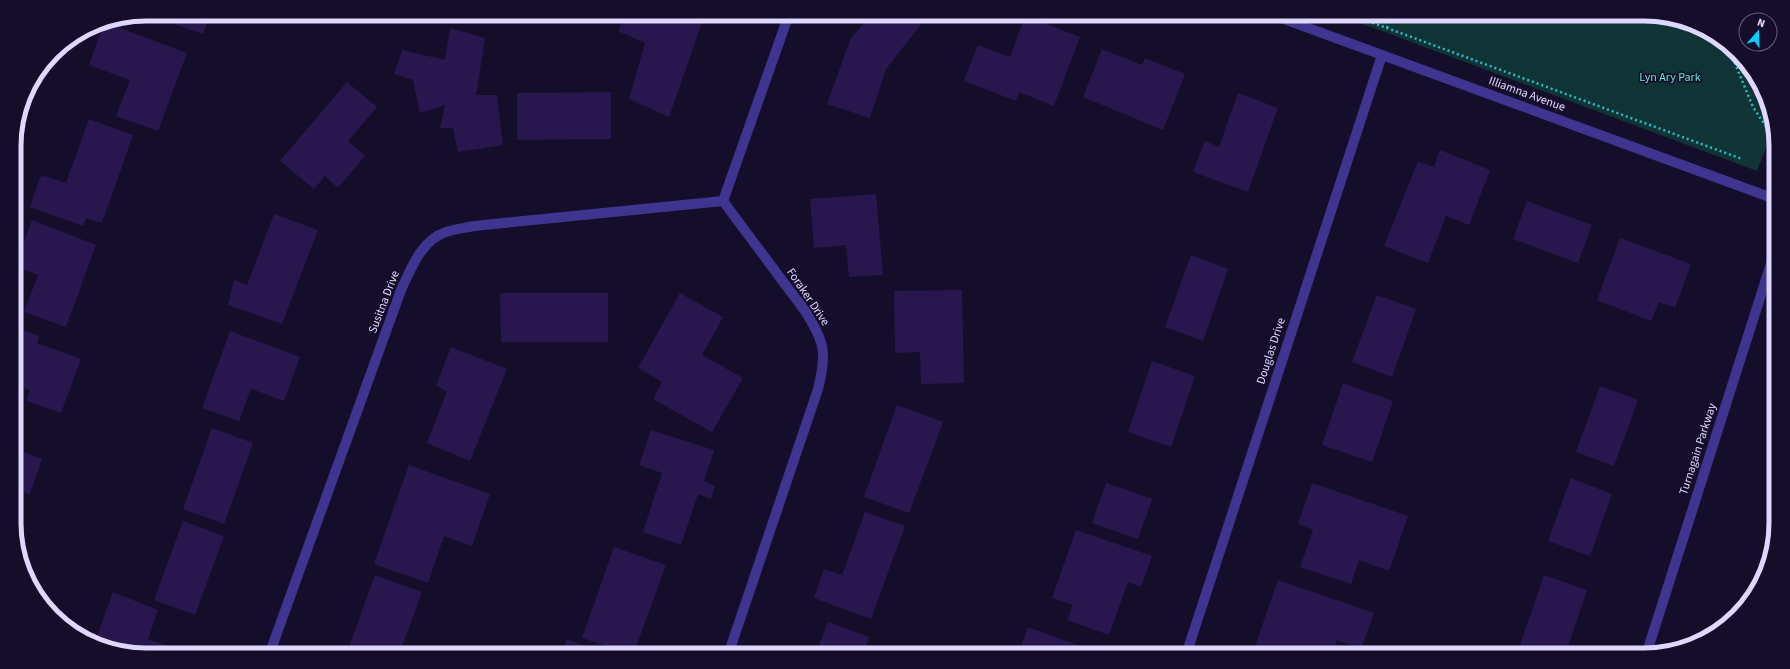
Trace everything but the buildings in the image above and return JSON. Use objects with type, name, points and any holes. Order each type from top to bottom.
[{"type":"street","points":[[723,201],[787,21]]},
{"type":"street","name":"Illiamna Avenue","points":[[1289,21],[1769,197]]},
{"type":"street","name":"Douglas Drive","points":[[1188,648],[1382,55]]},
{"type":"street","name":"Foraker Drive","points":[[723,201],[805,311],[817,329],[823,347],[823,368],[818,389],[730,648]]},
{"type":"street","name":"Susitna Drive","points":[[272,648],[401,290],[413,264],[426,245],[445,232],[474,226],[723,201]]},
{"type":"street","name":"Turnagain Parkway","points":[[1648,648],[1769,270]]},
{"type":"path","points":[[1368,21],[1742,159]]},
{"type":"path","points":[[1387,28],[1389,21]]},
{"type":"path","points":[[1733,59],[1753,108],[1768,129]]},
{"type":"green space","name":"Lyn Ary Park","points":[[1355,21],[1652,21],[1668,23],[1684,28],[1699,34],[1720,47],[1743,70],[1752,84],[1765,114],[1769,141],[1757,171]]}]
